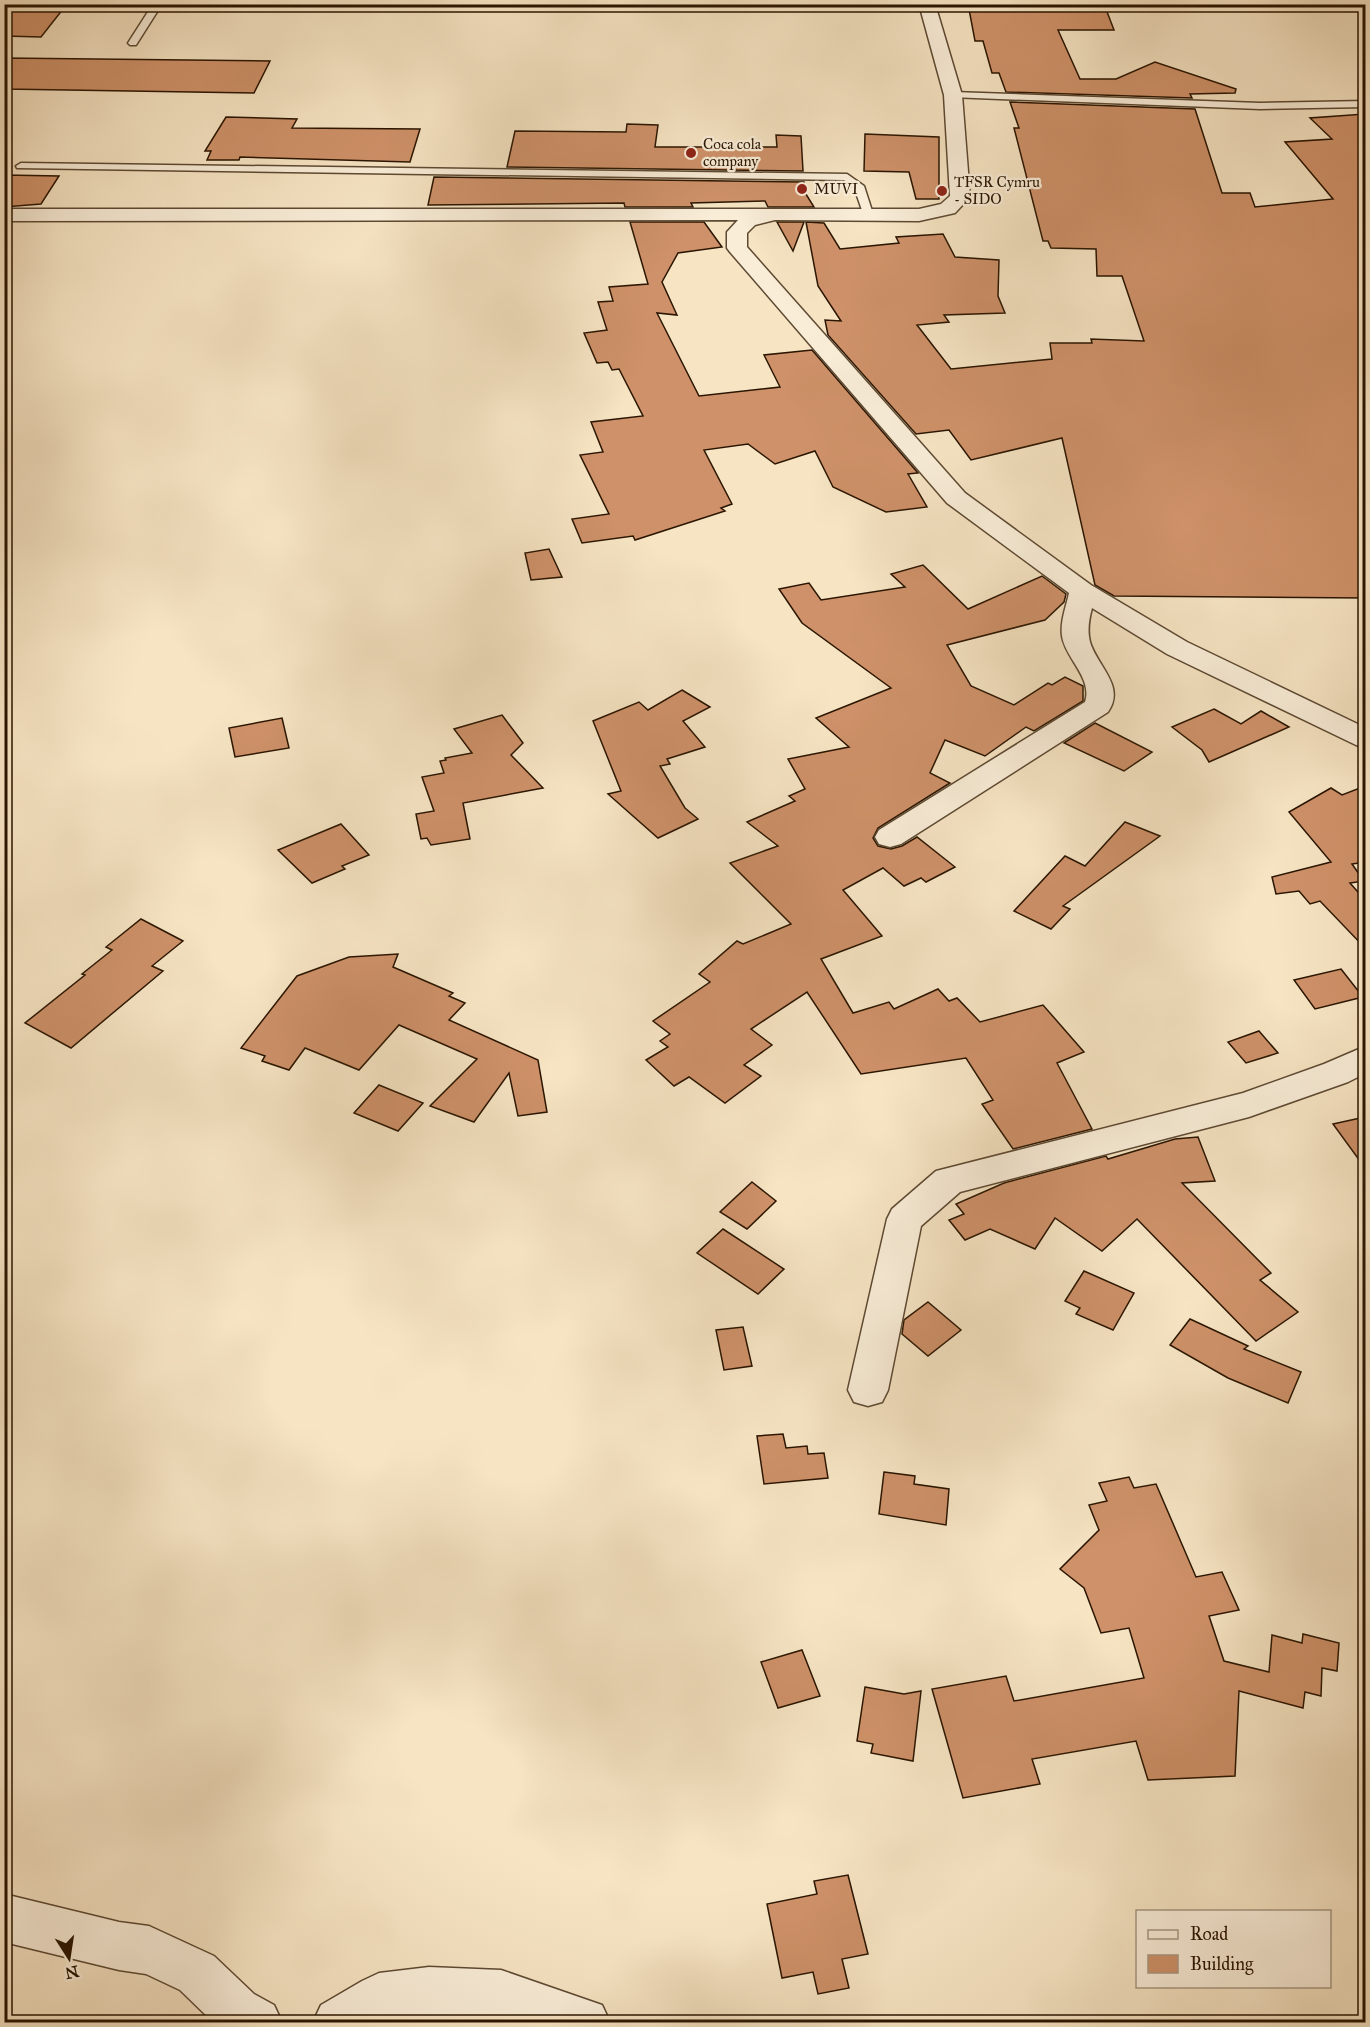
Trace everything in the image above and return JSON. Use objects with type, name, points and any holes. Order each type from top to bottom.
[{"type":"street","points":[[4,215],[938,213],[948,209],[960,197],[953,95],[927,4]]},
{"type":"street","points":[[774,214],[748,221],[737,232],[737,248],[957,498],[1082,591],[1177,648],[1365,739]]},
{"type":"street","points":[[890,837],[1098,706],[1103,698],[1102,690],[1081,654],[1075,633],[1082,591]]},
{"type":"street","points":[[868,1390],[905,1219],[950,1181],[1249,1104],[1336,1072],[1365,1058]]},
{"type":"street","points":[[4,1918],[119,1946],[149,1950],[196,1972],[237,2011],[257,2022]]},
{"type":"street","points":[[338,2022],[379,1998],[429,1991],[501,1995],[585,2022]]},
{"type":"lane","points":[[133,43],[158,4]]},
{"type":"lane","points":[[953,95],[1260,106],[1365,104]]},
{"type":"lane","points":[[21,166],[847,177],[859,186],[868,214]]},
{"type":"building","points":[[4,4],[67,4],[41,37],[4,36]]},
{"type":"building","points":[[968,4],[1104,4],[1114,30],[1058,30],[1080,79],[1116,79],[1155,62],[1236,89],[1235,93],[1190,94],[1192,98],[1006,92],[999,73],[992,73],[983,41],[975,41]]},
{"type":"building","points":[[4,58],[270,61],[254,93],[4,89]]},
{"type":"building","points":[[1010,102],[1195,109],[1222,193],[1250,193],[1255,207],[1333,199],[1285,142],[1332,139],[1310,118],[1365,114],[1365,598],[1114,596],[1095,585],[1062,438],[971,460],[949,430],[916,434],[828,335],[825,320],[841,321],[818,286],[806,222],[824,223],[840,249],[899,243],[896,237],[943,234],[955,257],[999,260],[998,296],[1005,313],[944,315],[949,322],[917,325],[951,369],[1052,359],[1050,343],[1092,343],[1091,339],[1144,341],[1122,276],[1097,276],[1096,249],[1051,248],[1048,241],[1043,241],[1014,128],[1019,128]]},
{"type":"building","points":[[226,117],[297,119],[292,128],[420,129],[410,162],[240,157],[239,160],[207,160],[211,151],[205,151]]},
{"type":"building","points":[[627,124],[658,125],[655,147],[777,147],[776,135],[801,136],[803,171],[507,167],[515,131],[626,132]]},
{"type":"building","points":[[865,134],[939,137],[939,199],[916,199],[909,172],[864,171]]},
{"type":"building","points":[[4,175],[59,176],[41,204],[4,207]]},
{"type":"building","points":[[434,177],[804,182],[804,191],[814,207],[768,207],[765,201],[691,203],[693,207],[625,207],[624,203],[428,205]]},
{"type":"building","points":[[630,222],[704,222],[722,247],[678,253],[662,282],[677,315],[657,313],[699,396],[780,387],[764,355],[812,350],[918,473],[908,474],[927,507],[886,512],[833,487],[815,451],[775,464],[748,444],[704,450],[732,504],[721,508],[725,511],[635,540],[633,536],[582,543],[572,519],[609,514],[580,455],[603,452],[591,422],[643,416],[619,369],[612,370],[608,362],[597,363],[584,333],[607,330],[598,302],[613,301],[609,287],[648,284]]},
{"type":"building","points":[[777,222],[804,222],[793,251]]},
{"type":"building","points":[[549,549],[562,577],[531,580],[525,553]]},
{"type":"building","points":[[923,565],[968,609],[1042,576],[1066,594],[1064,602],[1045,620],[947,645],[971,686],[1014,705],[1048,683],[1052,685],[1065,677],[1083,686],[1083,701],[1034,731],[1026,727],[985,756],[945,740],[930,773],[950,783],[878,828],[873,838],[878,846],[891,849],[902,846],[917,837],[955,867],[926,882],[921,878],[904,886],[883,868],[843,890],[882,936],[821,959],[853,1013],[889,1002],[894,1009],[938,989],[949,1001],[957,998],[980,1022],[1043,1005],[1084,1052],[1057,1063],[1092,1129],[1013,1149],[982,1104],[993,1100],[966,1058],[861,1074],[807,992],[751,1029],[772,1045],[744,1065],[761,1076],[725,1103],[689,1077],[674,1086],[646,1060],[668,1047],[660,1041],[670,1034],[653,1021],[710,982],[699,974],[737,941],[743,944],[791,924],[730,863],[778,846],[747,822],[795,801],[789,796],[805,789],[788,759],[849,747],[816,718],[891,688],[802,623],[779,589],[809,583],[821,600],[905,587],[891,574]]},
{"type":"building","points":[[682,690],[710,707],[683,721],[705,747],[667,759],[670,764],[660,766],[685,808],[698,819],[658,838],[608,794],[621,791],[593,721],[639,702],[648,710]]},
{"type":"building","points":[[1214,709],[1241,724],[1261,711],[1289,727],[1209,762],[1202,750],[1172,727]]},
{"type":"building","points":[[502,715],[523,743],[511,755],[543,788],[463,803],[470,839],[431,845],[427,838],[421,839],[416,814],[434,811],[422,777],[444,773],[440,761],[446,760],[445,758],[472,753],[454,729]]},
{"type":"building","points":[[282,718],[289,748],[235,757],[229,728]]},
{"type":"building","points":[[1095,723],[1152,752],[1124,771],[1064,743]]},
{"type":"building","points":[[1365,786],[1365,862],[1352,864],[1364,881],[1350,883],[1365,900],[1365,948],[1320,901],[1310,904],[1299,891],[1276,894],[1272,877],[1331,862],[1289,812],[1331,788],[1342,795]]},
{"type":"building","points":[[1125,822],[1160,836],[1063,906],[1070,909],[1051,929],[1014,911],[1065,856],[1085,866]]},
{"type":"building","points":[[341,824],[369,855],[342,866],[345,869],[312,883],[278,850]]},
{"type":"building","points":[[141,919],[183,941],[152,966],[163,971],[71,1048],[25,1023],[85,975],[82,974],[112,950],[106,947]]},
{"type":"building","points":[[398,954],[393,967],[453,993],[449,996],[465,1003],[449,1020],[538,1060],[547,1112],[518,1116],[509,1073],[474,1122],[430,1106],[477,1059],[399,1025],[359,1070],[305,1048],[289,1070],[262,1061],[265,1056],[241,1048],[297,976],[349,957]]},
{"type":"building","points":[[1341,969],[1363,997],[1315,1009],[1294,980]]},
{"type":"building","points":[[1259,1031],[1278,1053],[1246,1063],[1228,1042]]},
{"type":"building","points":[[379,1085],[423,1103],[398,1131],[354,1113]]},
{"type":"building","points":[[1365,1117],[1365,1168],[1333,1124]]},
{"type":"building","points":[[1198,1137],[1215,1181],[1182,1183],[1271,1273],[1260,1280],[1298,1312],[1256,1341],[1137,1219],[1102,1251],[1055,1218],[1035,1249],[990,1229],[965,1240],[949,1220],[964,1214],[956,1204],[1004,1183],[1106,1156],[1108,1159],[1175,1139]]},
{"type":"building","points":[[752,1182],[776,1201],[747,1229],[720,1212]]},
{"type":"building","points":[[723,1229],[784,1269],[758,1294],[697,1253]]},
{"type":"building","points":[[1084,1271],[1134,1293],[1113,1330],[1076,1314],[1080,1308],[1065,1301]]},
{"type":"building","points":[[928,1302],[961,1330],[928,1356],[902,1334],[904,1320]]},
{"type":"building","points":[[1190,1319],[1248,1346],[1244,1349],[1301,1372],[1288,1403],[1228,1378],[1170,1345]]},
{"type":"building","points":[[743,1327],[752,1366],[724,1370],[716,1330]]},
{"type":"building","points":[[783,1434],[786,1448],[807,1446],[808,1454],[824,1453],[828,1478],[764,1484],[757,1436]]},
{"type":"building","points":[[884,1472],[915,1476],[914,1484],[949,1489],[946,1525],[879,1514]]},
{"type":"building","points":[[1129,1477],[1134,1488],[1156,1484],[1196,1577],[1222,1572],[1239,1610],[1209,1616],[1224,1661],[1269,1672],[1272,1635],[1302,1643],[1303,1634],[1339,1643],[1337,1671],[1322,1668],[1321,1696],[1305,1692],[1303,1708],[1239,1691],[1235,1776],[1148,1780],[1136,1741],[1032,1759],[1040,1784],[963,1798],[932,1689],[1006,1676],[1014,1701],[1144,1678],[1129,1628],[1101,1633],[1084,1588],[1060,1569],[1099,1530],[1089,1505],[1107,1501],[1099,1483]]},
{"type":"building","points":[[802,1650],[820,1696],[778,1708],[761,1662]]},
{"type":"building","points":[[865,1687],[904,1694],[921,1691],[913,1761],[871,1753],[873,1744],[857,1741]]},
{"type":"building","points":[[848,1875],[868,1954],[842,1959],[849,1988],[818,1994],[813,1972],[782,1978],[767,1904],[817,1894],[814,1881]]},
{"type":"place","name":"Coca cola company","points":[[691,153]]},
{"type":"place","name":"MUVI","points":[[802,189]]},
{"type":"place","name":"TFSR Cymru - SIDO","points":[[942,191]]}]
